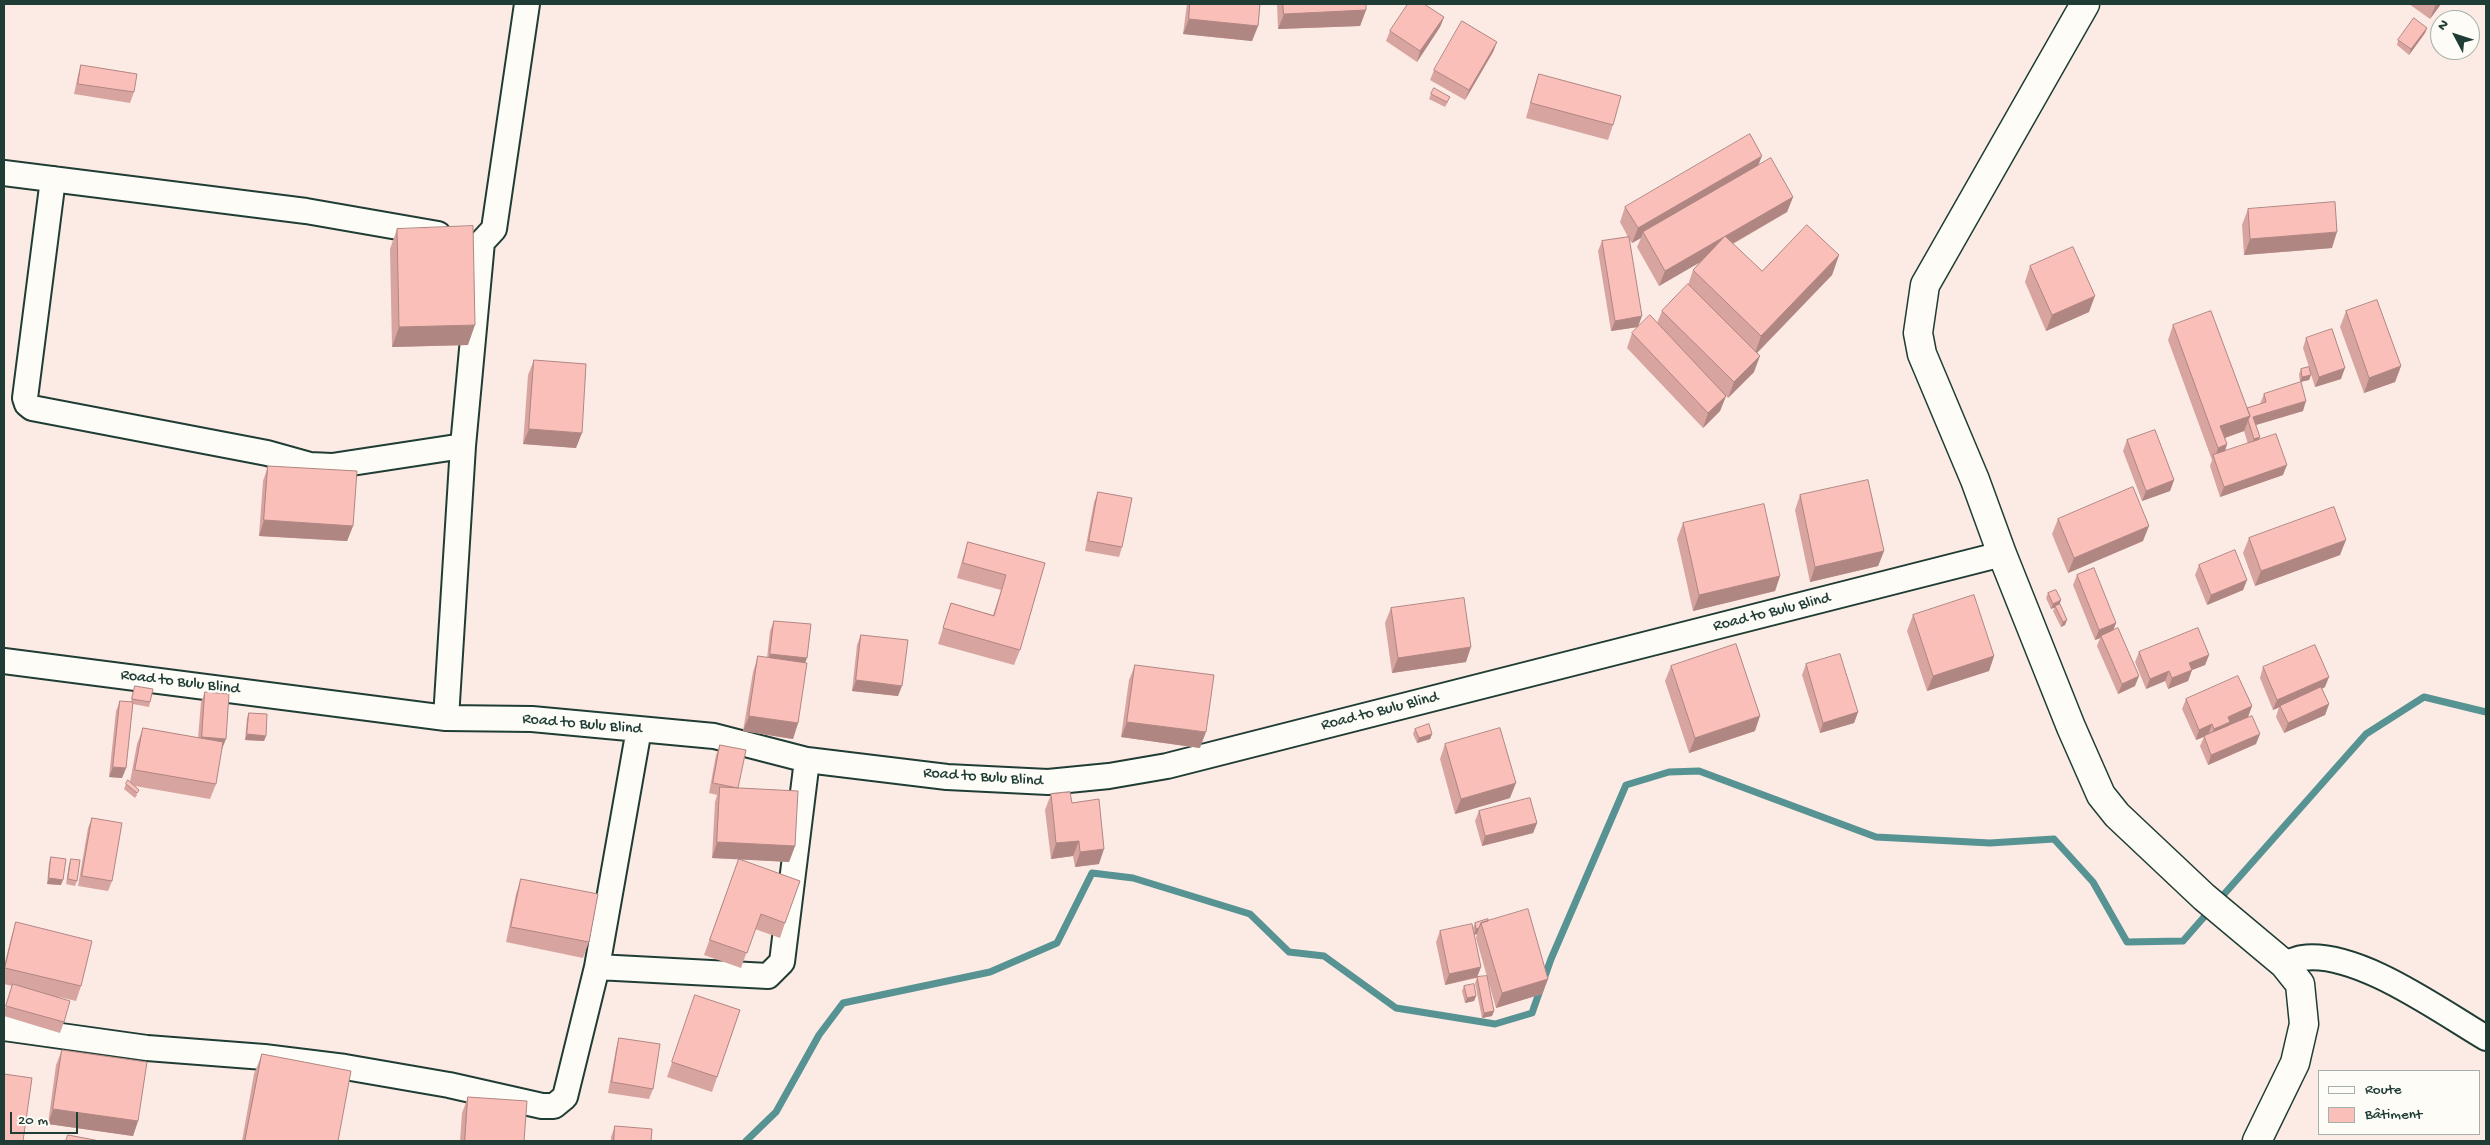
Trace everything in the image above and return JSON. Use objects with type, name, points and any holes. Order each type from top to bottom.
[{"type":"street","points":[[2085,4],[1925,285],[1918,333],[1922,354],[1975,480],[2002,554],[2071,727],[2102,795],[2117,815],[2204,897],[2284,964],[2300,984],[2304,1024],[2295,1063],[2257,1141]]},
{"type":"street","points":[[446,718],[463,446],[482,242],[494,229],[523,5]]},
{"type":"street","points":[[4,173],[306,211],[482,242]]},
{"type":"street","points":[[53,179],[25,398],[27,404],[32,408],[267,453],[310,465],[332,466],[463,446]]},
{"type":"street","name":"Road to Bulu Blind","points":[[4,661],[446,718],[532,719],[714,736],[807,760],[947,777],[1035,783],[1109,776],[1196,758],[2002,554]]},
{"type":"street","points":[[4,1028],[147,1048],[264,1057],[345,1067],[449,1085],[542,1106],[554,1106],[565,1097],[597,967],[639,729]]},
{"type":"street","points":[[597,967],[768,976],[775,971],[782,962],[807,760]]},
{"type":"street","points":[[2284,964],[2302,958],[2314,958],[2340,961],[2375,973],[2486,1038]]},
{"type":"building","points":[[1190,4],[1260,4],[1258,26],[1189,19]]},
{"type":"building","points":[[1283,4],[1366,4],[1366,10],[1284,14]]},
{"type":"building","points":[[1408,4],[1424,4],[1444,17],[1420,51],[1390,31]]},
{"type":"building","points":[[2414,18],[2427,28],[2411,49],[2398,40]]},
{"type":"building","points":[[1462,21],[1497,42],[1469,90],[1434,70]]},
{"type":"building","points":[[81,65],[137,74],[134,92],[78,84]]},
{"type":"building","points":[[1539,74],[1621,96],[1613,125],[1531,103]]},
{"type":"building","points":[[1434,88],[1450,97],[1447,102],[1431,94]]},
{"type":"building","points":[[1750,134],[1762,156],[1638,228],[1625,207]]},
{"type":"building","points":[[1771,158],[1793,197],[1665,271],[1643,232]]},
{"type":"building","points":[[2335,202],[2337,232],[2250,239],[2248,209]]},
{"type":"building","points":[[1807,225],[1839,255],[1761,336],[1693,270],[1725,236],[1762,271]]},
{"type":"building","points":[[473,226],[475,325],[399,327],[397,229]]},
{"type":"building","points":[[1629,237],[1642,316],[1615,321],[1602,241]]},
{"type":"building","points":[[2073,247],[2095,296],[2052,315],[2030,266]]},
{"type":"building","points":[[1688,284],[1760,356],[1734,382],[1662,311]]},
{"type":"building","points":[[2377,300],[2401,366],[2369,378],[2346,311]]},
{"type":"building","points":[[2211,311],[2250,416],[2220,426],[2227,444],[2218,448],[2173,325]]},
{"type":"building","points":[[1650,315],[1726,396],[1708,413],[1632,333]]},
{"type":"building","points":[[2332,329],[2345,368],[2319,377],[2306,338]]},
{"type":"building","points":[[534,360],[586,364],[582,433],[529,429]]},
{"type":"building","points":[[2309,367],[2311,375],[2302,377],[2301,369]]},
{"type":"building","points":[[2301,382],[2306,401],[2253,417],[2260,437],[2254,439],[2248,420],[2250,416],[2247,408],[2266,402],[2264,394]]},
{"type":"building","points":[[2155,430],[2174,480],[2146,491],[2127,440]]},
{"type":"building","points":[[2276,434],[2287,465],[2224,487],[2213,455]]},
{"type":"building","points":[[268,466],[357,471],[353,526],[264,520]]},
{"type":"building","points":[[1868,480],[1884,551],[1815,567],[1800,495]]},
{"type":"building","points":[[2133,487],[2149,526],[2074,558],[2058,519]]},
{"type":"building","points":[[1098,492],[1132,498],[1122,547],[1089,541]]},
{"type":"building","points":[[1764,504],[1780,576],[1699,595],[1683,523]]},
{"type":"building","points":[[2334,507],[2346,540],[2261,571],[2249,538]]},
{"type":"building","points":[[968,542],[1045,563],[1020,650],[943,628],[951,603],[994,616],[1006,575],[963,563]]},
{"type":"building","points":[[2235,550],[2247,580],[2211,595],[2199,565]]},
{"type":"building","points":[[2094,568],[2116,623],[2099,630],[2077,575]]},
{"type":"building","points":[[2056,590],[2061,600],[2053,604],[2048,593]]},
{"type":"building","points":[[1974,595],[1994,656],[1933,676],[1913,615]]},
{"type":"building","points":[[1464,598],[1471,647],[1398,658],[1391,608]]},
{"type":"building","points":[[2060,604],[2067,620],[2063,622],[2055,606]]},
{"type":"building","points":[[774,621],[811,624],[807,658],[770,654]]},
{"type":"building","points":[[2118,628],[2139,676],[2122,684],[2101,636]]},
{"type":"building","points":[[2198,628],[2209,655],[2189,663],[2192,670],[2172,678],[2169,671],[2150,679],[2139,652]]},
{"type":"building","points":[[861,635],[908,640],[902,686],[856,680]]},
{"type":"building","points":[[1736,644],[1760,716],[1695,738],[1671,666]]},
{"type":"building","points":[[2315,645],[2329,677],[2277,700],[2263,667]]},
{"type":"building","points":[[1840,654],[1858,712],[1823,723],[1806,664]]},
{"type":"building","points":[[758,656],[807,663],[798,723],[749,716]]},
{"type":"building","points":[[1135,665],[1214,675],[1206,732],[1127,722]]},
{"type":"building","points":[[2238,676],[2252,706],[2228,717],[2230,722],[2214,729],[2212,724],[2199,730],[2186,699]]},
{"type":"building","points":[[135,686],[153,689],[150,702],[132,699]]},
{"type":"building","points":[[2321,687],[2329,704],[2288,723],[2280,706]]},
{"type":"building","points":[[205,692],[229,694],[226,739],[202,737]]},
{"type":"building","points":[[120,701],[133,702],[126,768],[113,767]]},
{"type":"building","points":[[249,713],[267,714],[266,736],[247,734]]},
{"type":"building","points":[[2252,716],[2260,734],[2211,755],[2204,736]]},
{"type":"building","points":[[1429,724],[1432,734],[1419,738],[1415,729]]},
{"type":"building","points":[[143,728],[223,742],[216,784],[135,770]]},
{"type":"building","points":[[1500,728],[1516,783],[1461,799],[1445,744]]},
{"type":"building","points":[[720,745],[746,750],[738,788],[713,783]]},
{"type":"building","points":[[128,780],[139,790],[137,793],[126,784]]},
{"type":"building","points":[[720,787],[798,791],[795,846],[717,842]]},
{"type":"building","points":[[1070,792],[1072,803],[1099,799],[1104,849],[1080,852],[1079,841],[1056,843],[1051,794]]},
{"type":"building","points":[[1530,798],[1537,823],[1485,836],[1479,811]]},
{"type":"building","points":[[92,818],[122,823],[112,881],[82,876]]},
{"type":"building","points":[[51,857],[66,859],[63,880],[49,878]]},
{"type":"building","points":[[71,859],[80,860],[77,881],[68,879]]},
{"type":"building","points":[[739,859],[800,881],[785,923],[761,914],[747,953],[710,940]]},
{"type":"building","points":[[521,879],[598,894],[589,942],[511,927]]},
{"type":"building","points":[[1528,909],[1548,979],[1502,993],[1481,923]]},
{"type":"building","points":[[1488,919],[1488,921],[1481,923],[1479,928],[1476,929],[1475,923]]},
{"type":"building","points":[[16,922],[92,941],[81,986],[5,968]]},
{"type":"building","points":[[1472,924],[1481,967],[1449,974],[1440,931]]},
{"type":"building","points":[[1487,976],[1494,1011],[1484,1013],[1477,977]]},
{"type":"building","points":[[13,984],[70,1001],[64,1022],[6,1006]]},
{"type":"building","points":[[1474,984],[1476,996],[1467,998],[1464,986]]},
{"type":"building","points":[[695,995],[740,1010],[717,1077],[672,1062]]},
{"type":"building","points":[[619,1038],[660,1044],[653,1089],[612,1082]]},
{"type":"building","points":[[62,1050],[147,1062],[138,1121],[53,1109]]},
{"type":"building","points":[[262,1054],[351,1071],[338,1141],[245,1141]]},
{"type":"building","points":[[4,1074],[32,1078],[23,1141],[4,1141]]},
{"type":"building","points":[[468,1097],[527,1101],[524,1141],[465,1141]]},
{"type":"building","points":[[615,1126],[652,1129],[651,1141],[614,1141]]},
{"type":"building","points":[[68,1135],[100,1141],[66,1141]]},
{"type":"waterway","points":[[2218,901],[2366,734],[2424,697],[2486,712]]},
{"type":"waterway","points":[[746,1141],[776,1112],[819,1035],[843,1003],[990,972],[1057,943],[1092,873],[1133,878],[1250,914],[1289,952],[1324,956],[1396,1008],[1495,1024],[1532,1013],[1551,959],[1626,785],[1669,772],[1699,771],[1876,837],[1990,843],[2054,839],[2093,882],[2127,942],[2183,941],[2211,909]]}]
